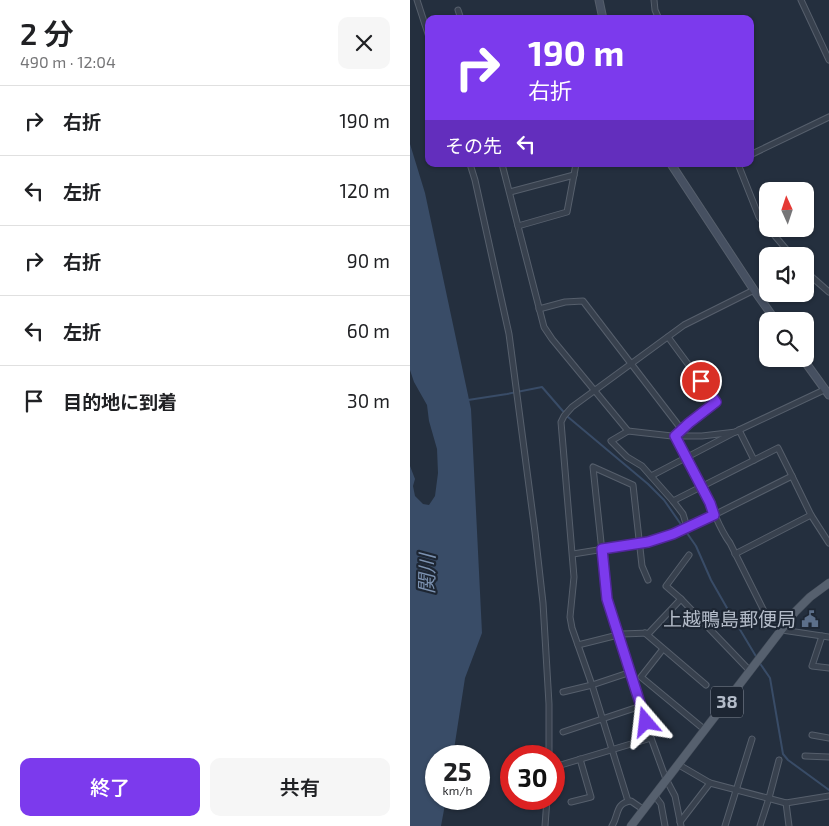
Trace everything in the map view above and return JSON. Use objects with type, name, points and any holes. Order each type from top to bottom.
[{"type":"main road","points":[[599,0],[602,15]]},
{"type":"main road","points":[[673,167],[770,312]]},
{"type":"main road","points":[[809,367],[827,393]]},
{"type":"main road","name":"38","points":[[631,826],[795,612],[810,597],[829,583]]},
{"type":"street","points":[[417,0],[425,25]]},
{"type":"street","points":[[654,0],[657,15]]},
{"type":"street","points":[[810,0],[802,2],[829,60]]},
{"type":"street","points":[[458,10],[460,15]]},
{"type":"street","points":[[822,44],[829,41]]},
{"type":"street","points":[[754,153],[829,117]]},
{"type":"street","points":[[471,167],[506,324],[514,374],[543,603],[549,704],[549,745]]},
{"type":"street","points":[[503,167],[544,327],[628,430]]},
{"type":"street","points":[[518,226],[567,212],[575,167]]},
{"type":"street","points":[[739,167],[759,217]]},
{"type":"street","points":[[510,192],[574,175]]},
{"type":"street","points":[[814,279],[829,292]]},
{"type":"street","points":[[628,801],[570,617],[574,577],[561,422],[572,407],[684,325],[754,290]]},
{"type":"street","points":[[539,309],[565,302],[583,301],[682,430]]},
{"type":"street","points":[[668,337],[716,402],[675,436]]},
{"type":"street","points":[[651,476],[738,431],[827,393]]},
{"type":"street","points":[[687,527],[683,514],[651,476],[642,466],[626,458],[611,442],[628,430],[675,436],[702,436],[738,431]]},
{"type":"street","points":[[738,431],[754,460]]},
{"type":"street","points":[[675,436],[765,613],[782,630],[829,637]]},
{"type":"street","points":[[673,501],[778,448],[811,515],[829,543]]},
{"type":"street","points":[[648,580],[642,566],[633,485],[593,467],[607,599],[651,738],[666,780],[675,796],[680,824]]},
{"type":"street","points":[[572,554],[648,542],[661,538],[714,515],[792,476]]},
{"type":"street","points":[[735,554],[811,515]]},
{"type":"street","points":[[688,555],[666,586],[681,599],[750,672]]},
{"type":"street","points":[[578,646],[619,635],[649,633],[681,599]]},
{"type":"street","points":[[644,633],[706,685]]},
{"type":"street","points":[[822,636],[812,666],[829,668]]},
{"type":"street","points":[[663,649],[641,678],[705,730]]},
{"type":"street","points":[[563,692],[625,674]]},
{"type":"street","points":[[563,732],[641,706]]},
{"type":"street","points":[[812,735],[829,738]]},
{"type":"street","points":[[565,764],[651,738]]},
{"type":"street","points":[[725,826],[752,739]]},
{"type":"street","points":[[805,756],[829,757]]},
{"type":"street","points":[[571,802],[591,797],[580,759]]},
{"type":"street","points":[[760,826],[779,760]]},
{"type":"street","points":[[679,765],[710,783],[786,803],[829,796]]},
{"type":"street","points":[[680,824],[710,783]]},
{"type":"street","points":[[655,796],[661,804],[665,826]]},
{"type":"street","points":[[612,826],[616,821],[620,806],[628,801],[644,810]]},
{"type":"street","points":[[786,803],[789,826]]},
{"type":"street","points":[[545,826],[546,810]]},
{"type":"water","name":"関川","points":[[410,144],[425,193],[471,409],[482,633],[465,678],[455,745],[425,745],[425,810],[444,810],[441,826],[410,826],[410,466],[415,479],[413,486],[415,496],[423,504],[429,505],[435,496],[438,473],[437,449],[429,421],[427,405],[414,382],[410,370]]},
{"type":"waterway","points":[[468,400],[542,387],[568,417],[648,484],[664,500],[696,546],[711,580],[757,658]]},
{"type":"waterway","points":[[759,662],[770,678],[783,754],[788,760],[829,790]]},
{"type":"place","name":"上越鴨島郵便局","points":[[810,619]]},
{"type":"route","points":[[646,722],[607,599],[602,549],[648,542],[673,534],[714,515],[710,503],[675,436],[716,402],[701,381]]}]
